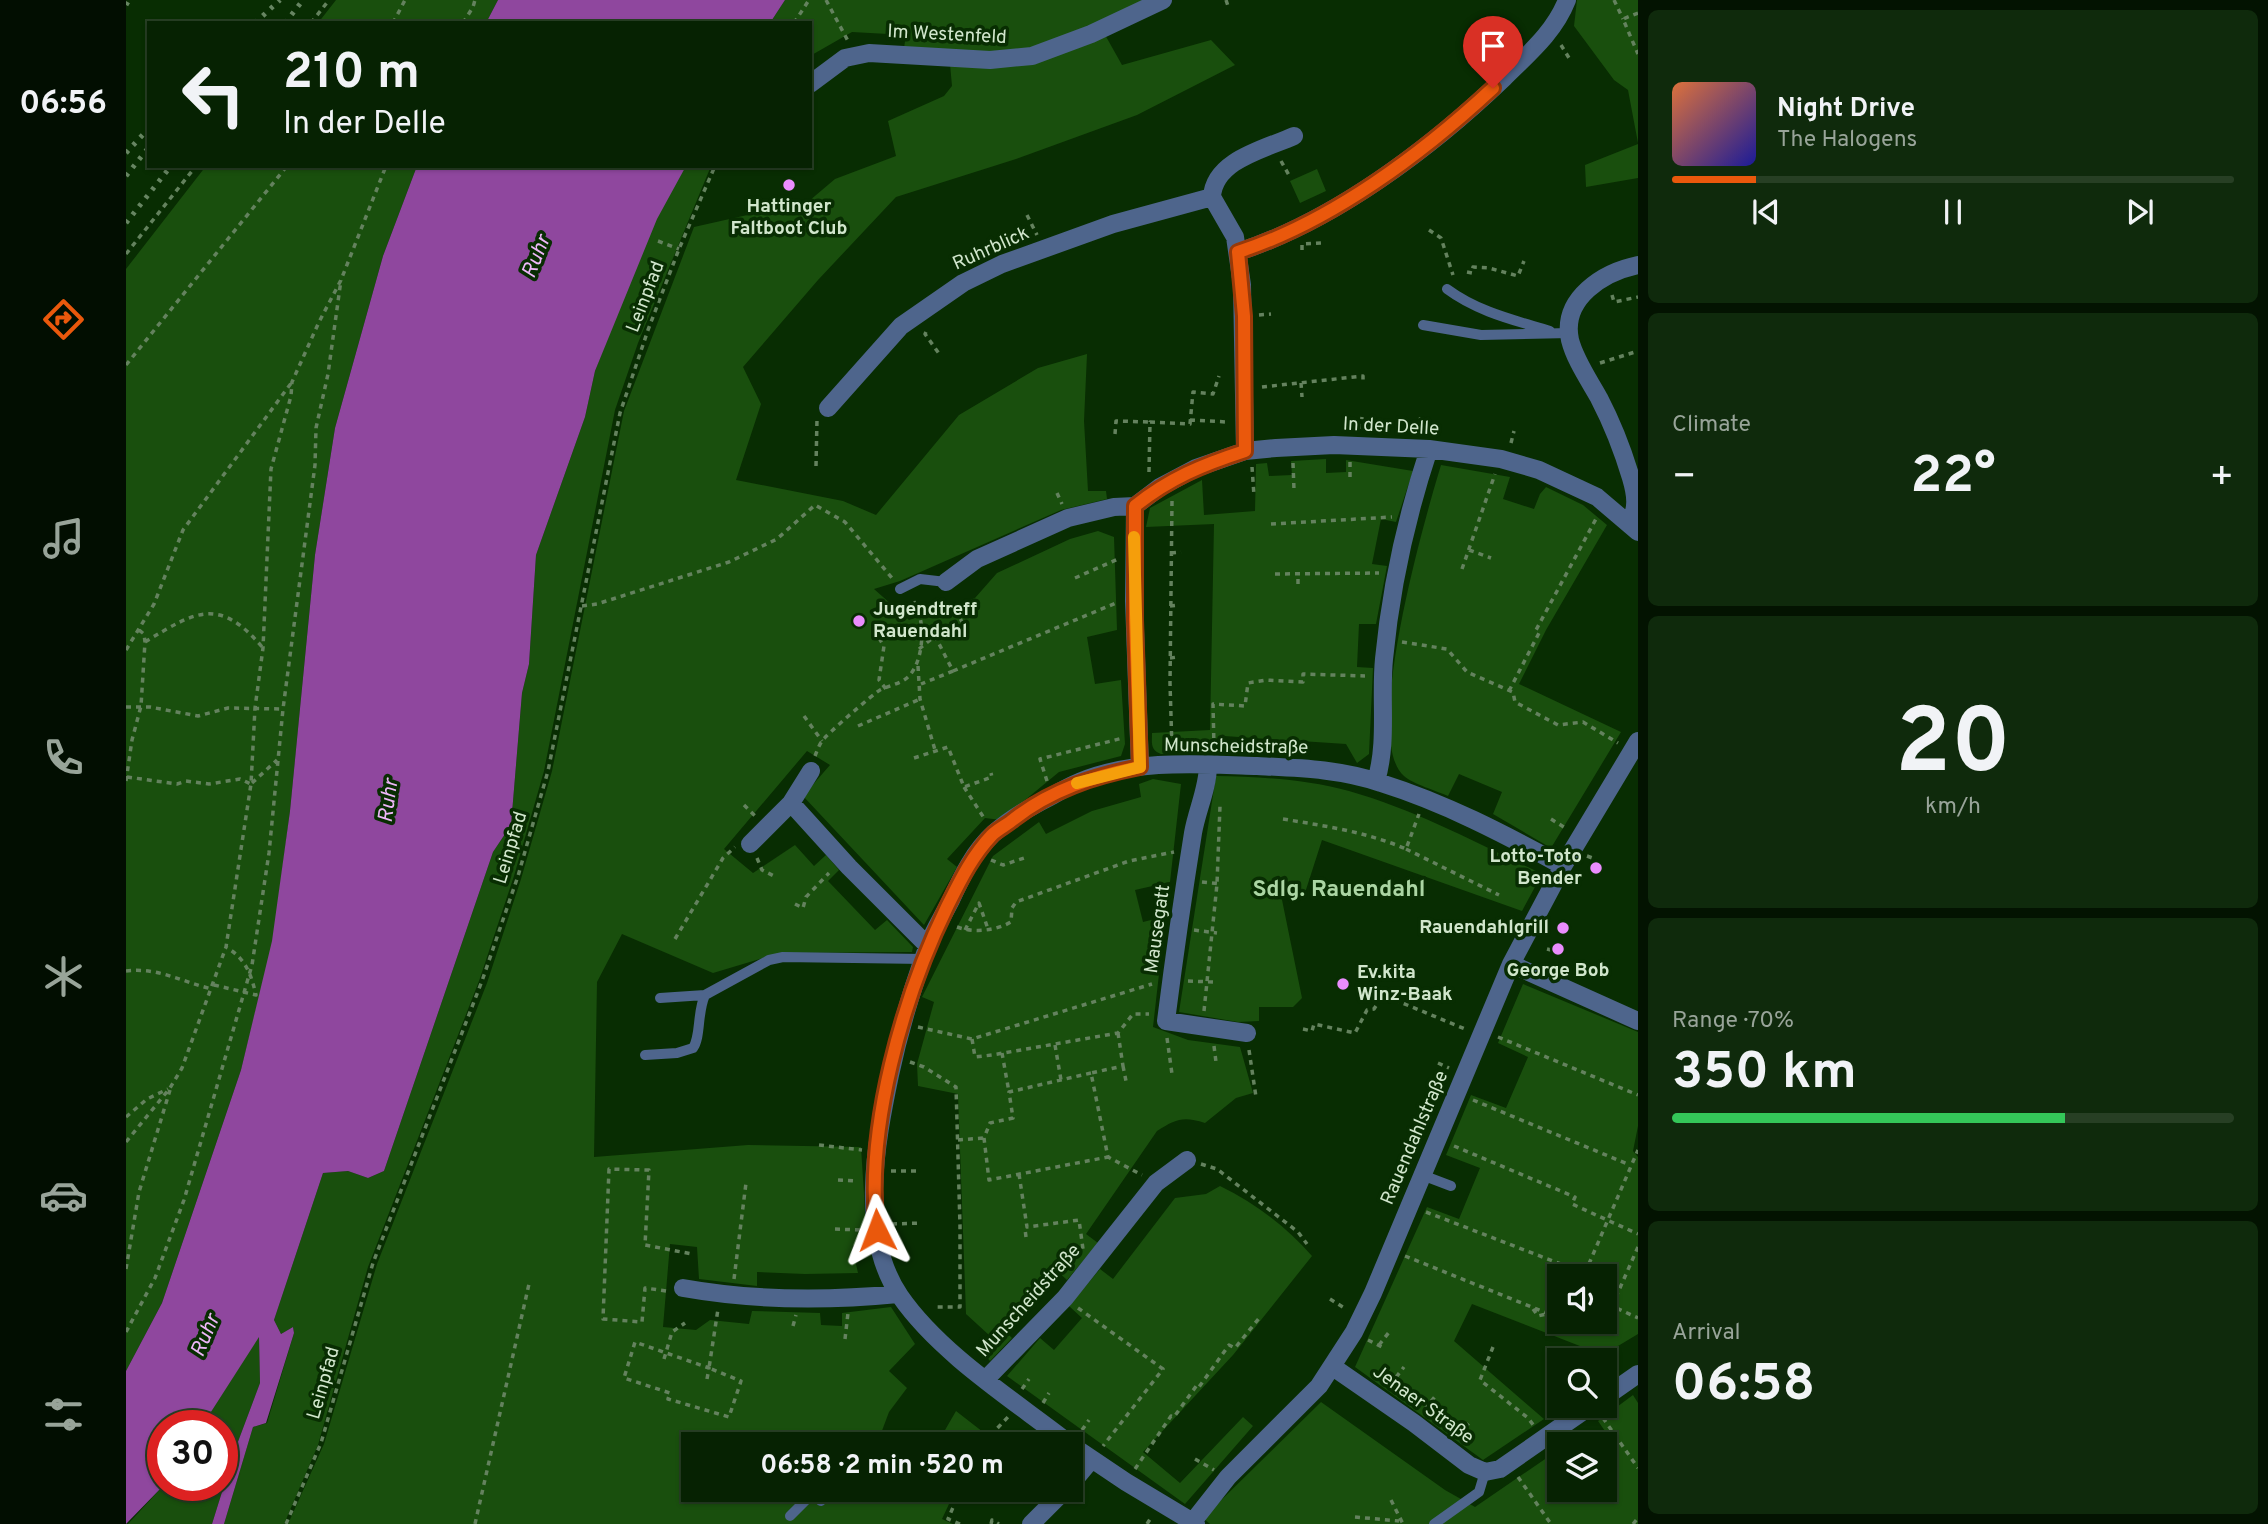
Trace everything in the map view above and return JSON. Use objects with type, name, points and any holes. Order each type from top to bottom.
[{"type":"street","name":"Im Westenfeld","points":[[812,83],[845,58],[855,55],[883,52],[950,59],[1024,58],[1091,34],[1163,0]]},
{"type":"street","points":[[1238,252],[1294,229],[1359,193],[1431,142],[1538,45],[1557,21],[1567,0]]},
{"type":"street","points":[[1248,451],[1244,424],[1244,306],[1238,252],[1235,237],[1212,197],[1213,186],[1221,172],[1294,136]]},
{"type":"street","name":"Ruhrblick","points":[[823,410],[901,326],[963,283],[1002,264],[1113,224],[1212,197]]},
{"type":"street","points":[[1634,527],[1637,503],[1632,481],[1612,426],[1570,340],[1564,333],[1579,299],[1592,285],[1620,268],[1638,265]]},
{"type":"street","name":"In der Delle","points":[[946,582],[976,559],[1068,518],[1142,501],[1196,467],[1248,451],[1293,447],[1335,445],[1429,449],[1501,459],[1553,476],[1605,503],[1634,527]]},
{"type":"street","points":[[1376,781],[1382,762],[1382,677],[1395,573],[1408,516],[1429,449]]},
{"type":"street","points":[[1140,767],[1134,554],[1142,501]]},
{"type":"street","name":"Rauendahlstraße","points":[[1193,1523],[1228,1477],[1319,1386],[1334,1367],[1358,1326],[1511,964],[1563,866],[1635,746]]},
{"type":"street","name":"Munscheidstraße","points":[[1054,1432],[935,1336],[904,1301],[887,1268],[877,1227],[874,1172],[876,1151],[902,1023],[926,952],[940,922],[966,869],[993,834],[1030,808],[1079,782],[1140,767],[1211,765],[1316,769],[1376,781],[1425,799],[1495,829],[1563,866]]},
{"type":"street","name":"Mausegatt","points":[[1166,1021],[1195,823],[1211,765]]},
{"type":"street","points":[[750,844],[792,803],[811,771]]},
{"type":"street","points":[[792,803],[926,952]]},
{"type":"street","points":[[1511,964],[1638,1021]]},
{"type":"street","points":[[1166,1021],[1247,1032]]},
{"type":"street","name":"Munscheidstraße","points":[[986,1379],[1065,1298],[1156,1182],[1187,1160]]},
{"type":"street","points":[[683,1288],[801,1299],[904,1301]]},
{"type":"street","name":"Jenaer Straße","points":[[1334,1367],[1469,1465],[1488,1472]]},
{"type":"street","points":[[1617,1388],[1638,1374]]},
{"type":"street","points":[[1488,1472],[1509,1464],[1574,1418]]},
{"type":"street","name":"Munscheidstraße","points":[[1083,1454],[1193,1523]]},
{"type":"street","points":[[1083,1470],[1091,1460]]},
{"type":"street","points":[[1031,1524],[1053,1502]]},
{"type":"lane","points":[[1447,289],[1482,310],[1564,333]]},
{"type":"lane","points":[[1423,325],[1481,335],[1564,333]]},
{"type":"lane","points":[[900,589],[920,579],[946,582]]},
{"type":"lane","points":[[660,998],[705,995],[769,960],[783,957],[926,952]]},
{"type":"lane","points":[[645,1055],[677,1053],[693,1048],[697,1042],[698,1018],[705,995]]},
{"type":"lane","points":[[1422,1175],[1451,1186]]},
{"type":"lane","points":[[1434,1524],[1479,1492],[1488,1472]]},
{"type":"lane","points":[[790,1516],[804,1502]]},
{"type":"path","points":[[313,21],[329,0]]},
{"type":"path","points":[[394,21],[405,0]]},
{"type":"path","points":[[464,21],[474,7],[475,0]]},
{"type":"path","points":[[795,21],[809,0]]},
{"type":"path","points":[[826,0],[855,55]]},
{"type":"path","points":[[1226,0],[1228,6]]},
{"type":"path","points":[[1614,0],[1638,54]]},
{"type":"path","points":[[1623,19],[1638,13]]},
{"type":"path","points":[[1276,161],[1282,160],[1290,177]]},
{"type":"path","points":[[126,254],[194,168]]},
{"type":"path","points":[[126,365],[285,168]]},
{"type":"path","points":[[126,650],[154,604],[183,530],[292,382],[341,280],[385,168]]},
{"type":"path","name":"Leinpfad","points":[[286,1524],[321,1443],[373,1263],[482,981],[518,876],[548,771],[620,413],[679,249],[714,168]]},
{"type":"path","points":[[1429,230],[1441,238],[1457,282]]},
{"type":"path","points":[[1302,250],[1302,244],[1321,243],[1325,240]]},
{"type":"path","points":[[658,241],[679,249]]},
{"type":"path","points":[[1467,272],[1472,273],[1473,267],[1489,268],[1518,276],[1524,261]]},
{"type":"path","points":[[1605,276],[1616,310]]},
{"type":"path","points":[[126,1332],[155,1278],[184,1200],[250,972],[269,853],[316,428],[328,374],[341,280]]},
{"type":"path","points":[[1614,302],[1638,297]]},
{"type":"path","points":[[922,310],[935,323],[925,334],[940,355]]},
{"type":"path","points":[[1583,368],[1638,351]]},
{"type":"path","points":[[1115,434],[1116,421],[1190,424],[1193,392],[1213,394],[1219,376]]},
{"type":"path","points":[[1245,389],[1363,376],[1363,382]]},
{"type":"path","points":[[126,1142],[170,1088],[182,1068],[226,947],[251,784],[263,648],[271,469],[292,382]]},
{"type":"path","points":[[1301,383],[1302,397]]},
{"type":"path","points":[[816,466],[823,410]]},
{"type":"path","points":[[1190,420],[1244,424]]},
{"type":"path","points":[[1142,501],[1150,422]]},
{"type":"path","points":[[1293,447],[1294,490]]},
{"type":"path","points":[[1248,451],[1254,496]]},
{"type":"path","points":[[1462,569],[1501,459]]},
{"type":"path","points":[[1172,480],[1170,657],[1173,765]]},
{"type":"path","points":[[1509,691],[1539,633],[1535,630],[1605,503]]},
{"type":"path","points":[[582,606],[597,604],[729,562],[777,539],[815,505],[845,522],[920,610],[920,699],[935,751]]},
{"type":"path","points":[[1270,524],[1408,516]]},
{"type":"path","points":[[1469,550],[1491,558]]},
{"type":"path","points":[[1171,553],[1181,552]]},
{"type":"path","points":[[1075,578],[1134,554]]},
{"type":"path","points":[[1298,573],[1298,584]]},
{"type":"path","points":[[1275,574],[1395,573]]},
{"type":"path","points":[[921,684],[1118,602],[1134,601]]},
{"type":"path","points":[[1170,606],[1179,606]]},
{"type":"path","points":[[956,610],[962,624]]},
{"type":"path","points":[[145,642],[198,614],[215,614],[240,624],[263,648]]},
{"type":"path","points":[[1074,615],[1076,621]]},
{"type":"path","points":[[139,630],[144,634],[145,642],[141,706],[126,778],[177,784],[186,781],[209,784],[240,779],[251,784]]},
{"type":"path","points":[[919,649],[935,636],[953,671]]},
{"type":"path","points":[[879,638],[884,646],[879,680],[886,689]]},
{"type":"path","points":[[1020,638],[1022,643]]},
{"type":"path","points":[[1386,639],[1447,649],[1467,672],[1513,692],[1515,702],[1558,725],[1583,722],[1635,746]]},
{"type":"path","points":[[1170,657],[1178,657]]},
{"type":"path","points":[[811,771],[822,741],[880,690],[908,677],[918,664]]},
{"type":"path","points":[[1211,765],[1213,704],[1245,706],[1248,683],[1266,680],[1303,682],[1303,674],[1382,677]]},
{"type":"path","points":[[849,718],[858,726],[920,699]]},
{"type":"path","points":[[1171,706],[1177,705]]},
{"type":"path","points":[[126,707],[141,706],[198,716],[228,708],[283,709]]},
{"type":"path","points":[[804,716],[822,741]]},
{"type":"path","points":[[1040,758],[1140,733]]},
{"type":"path","points":[[1091,736],[1093,746]]},
{"type":"path","points":[[914,758],[948,747],[964,787],[982,815]]},
{"type":"path","points":[[251,784],[278,758]]},
{"type":"path","points":[[964,787],[992,777],[991,773]]},
{"type":"path","points":[[1406,849],[1425,799]]},
{"type":"path","points":[[1203,1027],[1211,932],[1219,884],[1220,803]]},
{"type":"path","points":[[1283,819],[1338,828],[1386,840],[1499,895]]},
{"type":"path","points":[[1219,829],[1226,829]]},
{"type":"path","points":[[675,939],[711,873],[739,844],[750,844],[762,870],[774,876]]},
{"type":"path","points":[[940,922],[965,930],[989,929],[1011,922],[1012,908],[1016,902],[1141,859],[1168,852],[1191,851]]},
{"type":"path","points":[[1139,853],[1141,859]]},
{"type":"path","points":[[976,854],[1003,865],[1027,857]]},
{"type":"path","points":[[796,904],[803,908],[806,897],[842,860]]},
{"type":"path","points":[[1088,870],[1089,876]]},
{"type":"path","points":[[1041,886],[1043,892]]},
{"type":"path","points":[[965,930],[979,903],[989,929]]},
{"type":"path","points":[[1211,932],[1217,933]]},
{"type":"path","points":[[126,971],[139,969],[161,972],[186,983],[256,995],[250,972],[239,955],[226,947]]},
{"type":"path","points":[[902,1023],[972,1039],[1172,979]]},
{"type":"path","points":[[1206,982],[1213,982]]},
{"type":"path","points":[[1377,992],[1638,1095]]},
{"type":"path","points":[[1303,1029],[1312,1031],[1314,1024],[1355,1033],[1367,1010],[1374,1009],[1383,995]]},
{"type":"path","points":[[972,1039],[975,1057],[1118,1032],[1133,1014],[1148,1013],[1166,1021],[1172,1074]]},
{"type":"path","points":[[1119,1040],[1123,1026]]},
{"type":"path","points":[[1118,1032],[1126,1081]]},
{"type":"path","points":[[1247,1032],[1256,1097]]},
{"type":"path","points":[[1055,1045],[1061,1080]]},
{"type":"path","points":[[1002,1053],[1013,1118],[990,1123],[984,1138],[989,1180],[1108,1157],[1156,1182]]},
{"type":"path","points":[[894,1057],[924,1067],[956,1087],[960,1307],[904,1301]]},
{"type":"path","points":[[1438,1062],[1447,1067]]},
{"type":"path","points":[[1009,1092],[1123,1066]]},
{"type":"path","points":[[1091,1073],[1108,1157]]},
{"type":"path","points":[[126,1117],[147,1099],[170,1088]]},
{"type":"path","points":[[126,1269],[139,1192],[170,1088]]},
{"type":"path","points":[[1456,1093],[1630,1165]]},
{"type":"path","points":[[957,1140],[984,1138]]},
{"type":"path","points":[[1437,1139],[1575,1196],[1572,1204],[1638,1234]]},
{"type":"path","points":[[819,1145],[876,1151]]},
{"type":"path","points":[[1589,1264],[1638,1150]]},
{"type":"path","points":[[1187,1160],[1216,1169],[1298,1232],[1307,1244]]},
{"type":"path","points":[[683,1288],[670,1292],[645,1288],[642,1322],[603,1319],[609,1168],[649,1170],[645,1245],[692,1254]]},
{"type":"path","points":[[874,1172],[921,1171]]},
{"type":"path","points":[[1019,1174],[1026,1237]]},
{"type":"path","points":[[707,1379],[727,1294],[746,1184]]},
{"type":"path","points":[[1409,1205],[1556,1264]]},
{"type":"path","points":[[1027,1227],[1079,1220],[1086,1272]]},
{"type":"path","points":[[835,1228],[922,1223]]},
{"type":"path","points":[[1617,1295],[1638,1247]]},
{"type":"path","points":[[1391,1250],[1547,1314]]},
{"type":"path","points":[[1625,1276],[1633,1279]]},
{"type":"path","points":[[475,1524],[528,1284]]},
{"type":"path","points":[[845,1339],[849,1298]]},
{"type":"path","points":[[1065,1298],[1163,1369],[1091,1460]]},
{"type":"path","points":[[1617,1309],[1638,1318]]},
{"type":"path","points":[[1125,1482],[1171,1416],[1174,1417],[1197,1385],[1199,1387],[1229,1345],[1235,1348],[1260,1317]]},
{"type":"path","points":[[664,1359],[672,1332],[685,1323]]},
{"type":"path","points":[[1379,1345],[1390,1331]]},
{"type":"path","points":[[635,1342],[709,1367],[741,1381],[729,1417],[668,1399],[670,1393],[624,1378],[635,1342]]},
{"type":"path","points":[[1493,1347],[1479,1381],[1528,1418],[1544,1439]]},
{"type":"path","points":[[1379,1398],[1404,1367]]},
{"type":"path","points":[[994,1432],[1020,1406]]},
{"type":"path","points":[[1604,1418],[1638,1468]]},
{"type":"path","points":[[1509,1464],[1551,1524]]},
{"type":"path","points":[[1389,1503],[1391,1500],[1401,1522]]},
{"type":"path","points":[[955,1502],[948,1519],[960,1524]]},
{"type":"path","points":[[1355,1517],[1401,1522]]},
{"type":"path","points":[[1633,1524],[1638,1518]]},
{"type":"path","points":[[991,1524],[992,1520],[999,1524]]},
{"type":"green space","points":[[336,0],[498,0],[487,21],[320,21]]},
{"type":"green space","points":[[785,0],[1143,0],[1095,26],[1026,52],[960,55],[904,48],[906,35],[852,32],[812,55],[812,21],[771,21]]},
{"type":"green space","points":[[1577,0],[1638,0],[1638,143],[1628,90],[1614,80],[1574,26]]},
{"type":"green space","points":[[1104,33],[1122,65],[1211,40],[1235,65],[1137,115],[1016,159],[896,197],[818,280],[743,367],[761,404],[736,480],[843,501],[876,515],[959,415],[1038,368],[1087,354],[1084,421],[1088,491],[1106,491],[1107,499],[1061,510],[900,581],[874,589],[909,620],[975,598],[997,573],[1070,539],[1098,531],[1114,537],[1117,630],[1087,637],[1095,684],[1121,680],[1125,744],[1121,756],[1059,772],[1001,820],[985,818],[947,859],[957,867],[924,925],[803,796],[830,765],[807,751],[724,849],[753,873],[795,845],[814,866],[826,855],[839,870],[828,881],[875,930],[887,920],[913,947],[912,952],[780,953],[713,973],[622,934],[597,982],[594,1157],[748,1145],[861,1147],[867,1242],[852,1246],[858,1273],[757,1272],[757,1286],[699,1279],[697,1247],[670,1244],[663,1327],[696,1330],[710,1320],[749,1324],[752,1311],[820,1313],[821,1325],[842,1326],[842,1313],[891,1307],[915,1344],[889,1371],[907,1388],[889,1412],[882,1432],[681,1432],[681,1502],[950,1502],[942,1519],[953,1524],[288,1524],[324,1444],[377,1264],[487,983],[521,879],[552,771],[624,411],[694,227],[765,211],[796,212],[835,179],[896,156],[888,121],[944,96],[952,86],[950,64]]},
{"type":"green space","points":[[1638,144],[1638,178],[1586,187],[1585,165]]},
{"type":"green space","points":[[204,168],[416,168],[383,256],[335,428],[315,555],[290,811],[273,941],[241,1070],[162,1303],[126,1371],[126,269]]},
{"type":"green space","points":[[683,168],[710,168],[638,343],[615,410],[544,771],[514,876],[479,981],[368,1267],[318,1445],[284,1524],[224,1524],[231,1501],[238,1501],[238,1477],[253,1427],[267,1423],[294,1333],[293,1327],[281,1334],[274,1320],[323,1173],[348,1171],[368,1178],[384,1171],[493,852],[511,825],[522,693],[529,664],[536,555],[585,417],[595,371],[655,217]]},
{"type":"green space","points":[[1317,169],[1326,191],[1300,203],[1290,181]]},
{"type":"green space","points":[[1326,459],[1326,473],[1346,472],[1346,460],[1413,471],[1396,522],[1381,519],[1372,564],[1387,566],[1376,624],[1359,624],[1357,667],[1373,668],[1369,754],[1357,763],[1346,744],[1224,736],[1224,753],[1157,752],[1152,746],[1152,733],[1210,730],[1214,524],[1146,527],[1150,508],[1202,480],[1204,515],[1255,511],[1256,464],[1267,463],[1269,476],[1292,475],[1291,461]]},
{"type":"green space","points":[[1441,465],[1510,477],[1503,499],[1534,509],[1546,487],[1583,505],[1607,525],[1546,630],[1519,684],[1621,732],[1551,848],[1493,814],[1502,792],[1459,774],[1448,796],[1404,776],[1393,754],[1389,719],[1400,626],[1422,531]]},
{"type":"green space","points":[[1216,776],[1283,779],[1349,791],[1423,818],[1542,874],[1522,911],[1322,840],[1303,899],[1280,890],[1302,998],[1293,1007],[1259,1007],[1259,1021],[1238,1022],[1179,1012]]},
{"type":"green space","points":[[1153,779],[1181,784],[1170,882],[1135,890],[1143,922],[1155,919],[1165,921],[1153,1027],[1188,1040],[1240,1047],[1253,1093],[1236,1098],[1205,1123],[1180,1120],[1157,1131],[1086,1234],[1098,1243],[1067,1280],[1054,1268],[999,1325],[1012,1338],[990,1361],[978,1347],[989,1335],[966,1314],[958,1094],[918,1086],[917,1064],[934,1002],[922,997],[993,856],[1039,822],[1046,834],[1092,811],[1141,797],[1139,784]]},
{"type":"green space","points":[[1523,984],[1638,1032],[1638,1126],[1633,1151],[1638,1157],[1638,1334],[1615,1348],[1585,1348],[1549,1334],[1617,1334],[1617,1264],[1547,1264],[1547,1333],[1472,1304],[1454,1341],[1544,1419],[1483,1460],[1355,1367],[1427,1207],[1459,1219],[1480,1168],[1446,1155],[1471,1095],[1506,1108],[1528,1057],[1498,1043]]},
{"type":"green space","points":[[1220,1186],[1270,1216],[1312,1256],[1233,1355],[1143,1452],[1180,1483],[1243,1417],[1253,1426],[1185,1504],[1007,1376],[1040,1338],[1054,1350],[1082,1318],[1069,1306],[1100,1269],[1113,1279],[1175,1198],[1206,1194]]},
{"type":"green space","points":[[259,1336],[260,1383],[238,1442],[238,1410],[212,1410]]},
{"type":"green space","points":[[1633,1395],[1638,1403],[1638,1524],[1210,1524],[1203,1518],[1321,1402],[1445,1490],[1475,1507],[1547,1458],[1547,1502],[1617,1502],[1617,1432],[1606,1432],[1598,1421],[1602,1418],[1617,1418],[1617,1407]]},
{"type":"green space","points":[[956,1411],[983,1432],[944,1432]]},
{"type":"green space","points":[[149,1501],[219,1501],[212,1524],[128,1524]]},
{"type":"water","points":[[498,0],[785,0],[771,21],[487,21]]},
{"type":"water","name":"Ruhr","points":[[416,168],[685,168],[657,219],[595,371],[585,417],[536,555],[529,664],[522,693],[511,825],[493,852],[384,1171],[368,1178],[348,1171],[323,1173],[274,1320],[281,1334],[293,1327],[294,1333],[266,1423],[253,1427],[238,1477],[238,1442],[260,1383],[259,1337],[212,1410],[147,1410],[148,1501],[126,1524],[126,1371],[162,1303],[241,1070],[272,941],[290,811],[315,555],[335,428],[383,256]]},
{"type":"water","points":[[219,1501],[231,1501],[224,1524],[212,1524]]},
{"type":"railway","points":[[126,5],[129,0]]},
{"type":"railway","points":[[257,21],[280,0]]},
{"type":"railway","points":[[287,21],[303,0]]},
{"type":"railway","points":[[126,153],[147,130]]},
{"type":"railway","points":[[126,176],[147,150]]},
{"type":"railway","points":[[126,223],[169,168]]},
{"type":"slow traffic","points":[[1077,783],[1140,767],[1134,537]]},
{"type":"place","name":"Hattinger Faltboot Club","points":[[789,185]]},
{"type":"place","name":"Jugendtreff Rauendahl","points":[[859,621]]},
{"type":"place","name":"Lotto-Toto Bender","points":[[1596,868]]},
{"type":"place","name":"Rauendahlgrill","points":[[1563,928]]},
{"type":"place","name":"George Bob","points":[[1558,949]]},
{"type":"place","name":"Ev.kita Winz-Baak","points":[[1343,984]]},
{"type":"district","name":"Sdlg. Rauendahl","points":[[1339,890]]},
{"type":"route","points":[[877,1230],[874,1182],[877,1137],[902,1023],[928,946],[966,869],[993,834],[1030,808],[1079,782],[1140,767],[1135,620],[1135,506],[1160,487],[1196,467],[1245,451],[1244,316],[1238,252],[1294,229],[1359,193],[1431,142],[1493,88]]}]
